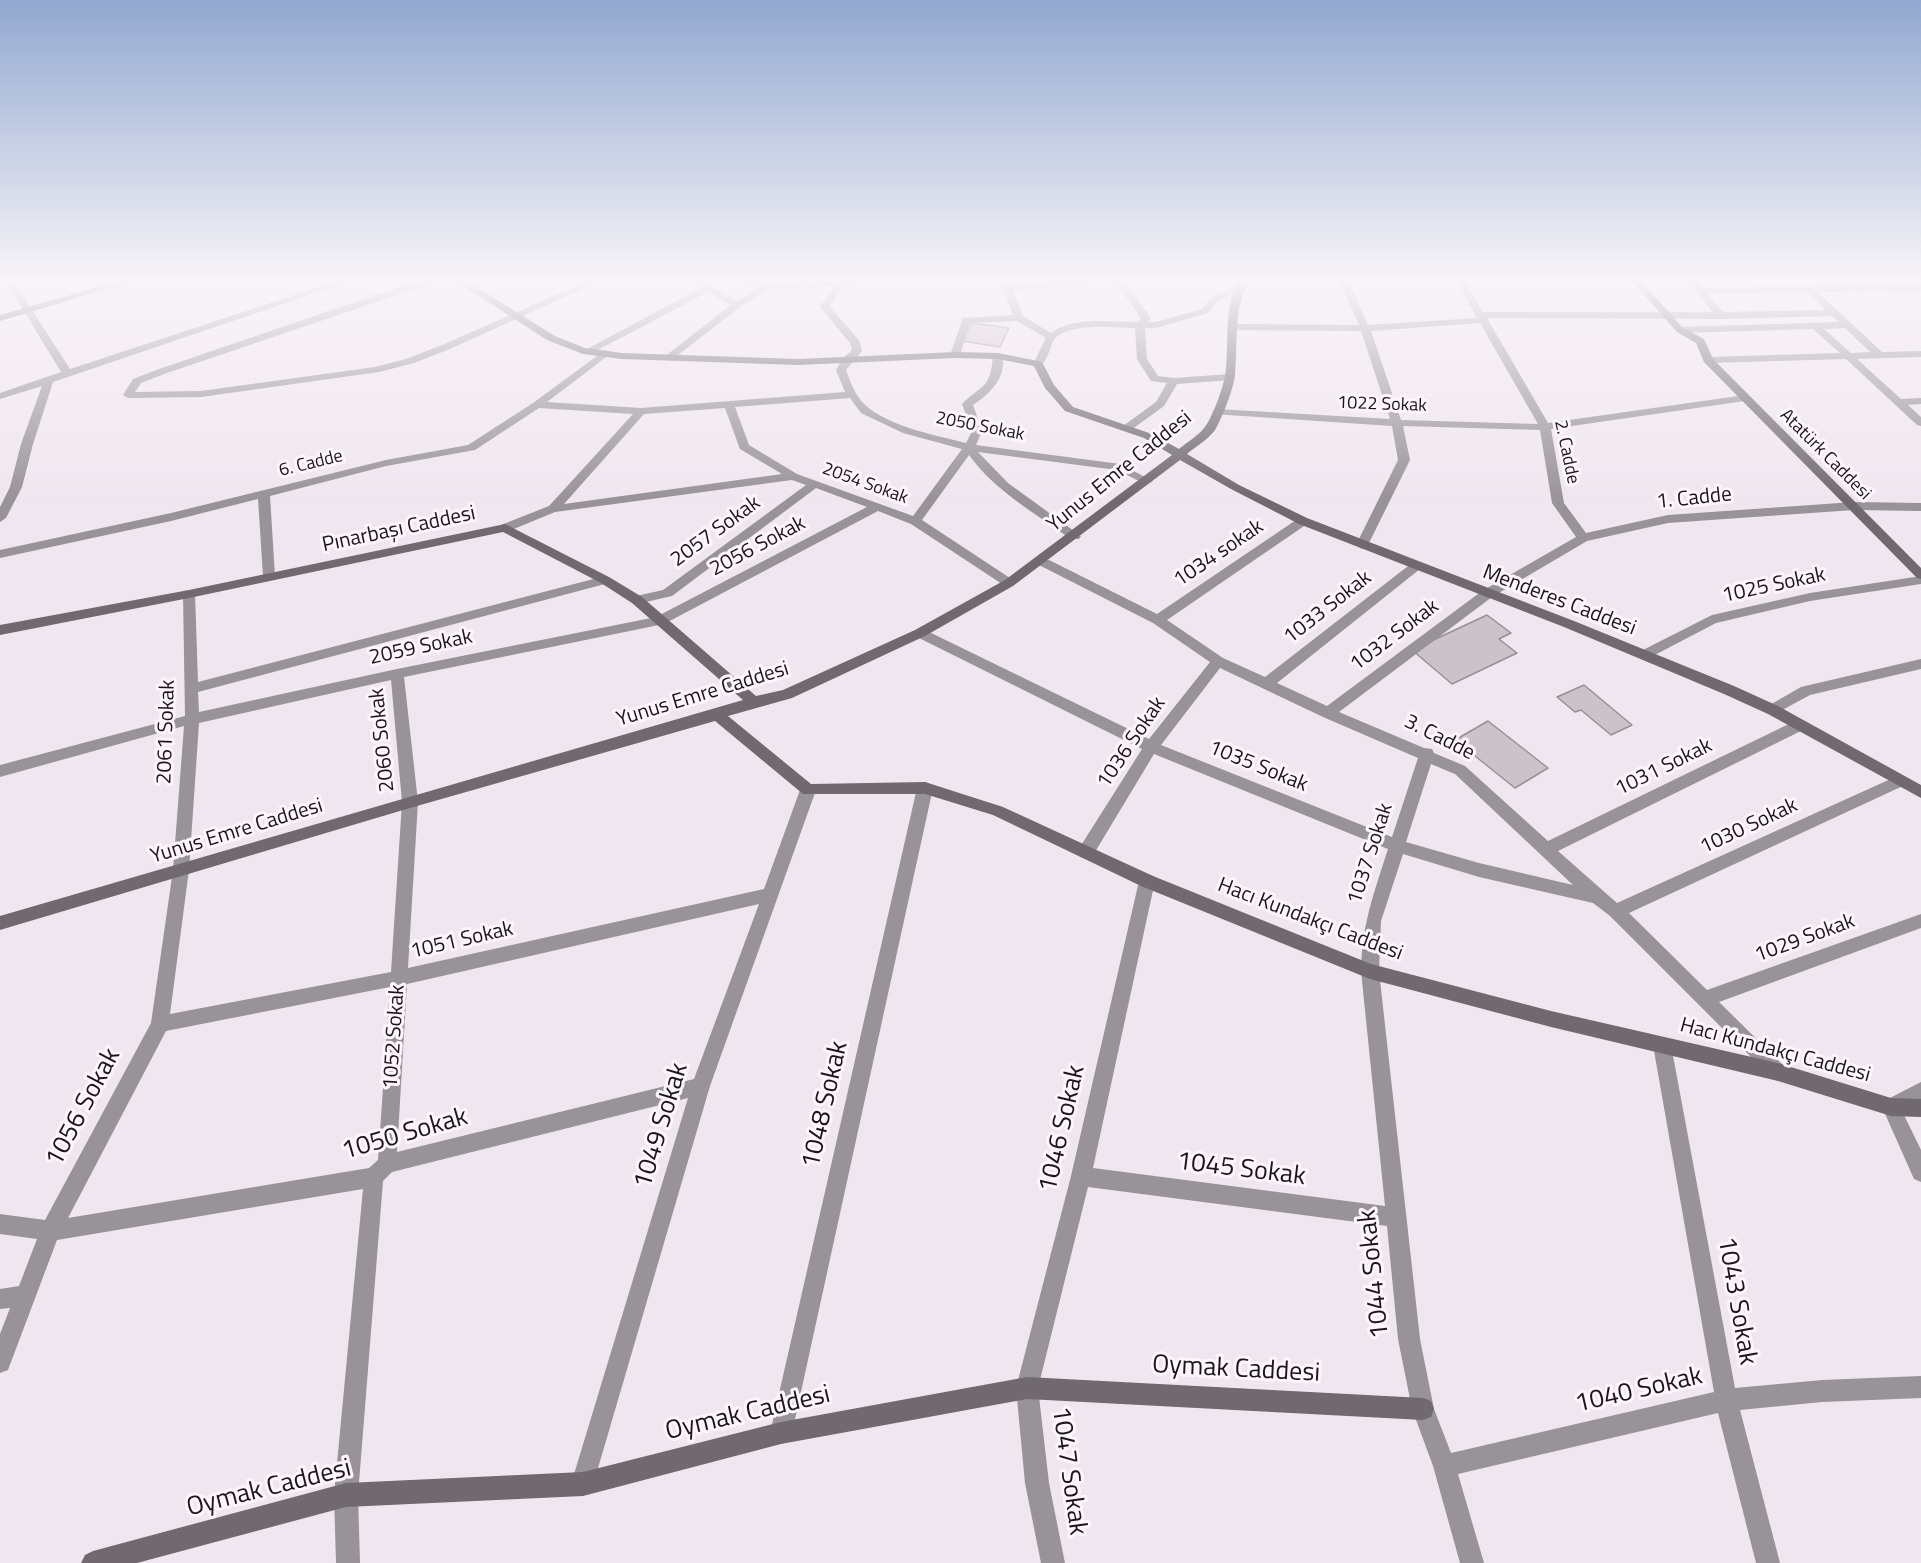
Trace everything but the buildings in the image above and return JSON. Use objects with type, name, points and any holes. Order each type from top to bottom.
[{"type":"street","points":[[56,353],[68,373]]},
{"type":"street","points":[[0,396],[129,353]]},
{"type":"street","points":[[213,353],[137,381],[128,395],[201,394],[375,370],[410,361],[428,353]]},
{"type":"street","points":[[605,353],[798,362],[955,355],[998,356],[1038,364],[1043,353]]},
{"type":"street","name":"6. Cadde","points":[[0,554],[264,494],[386,463],[471,448],[537,405],[605,353]]},
{"type":"street","points":[[669,357],[674,353]]},
{"type":"street","points":[[846,361],[855,353]]},
{"type":"street","points":[[1142,353],[1142,359],[1155,379],[1174,381],[1230,377]]},
{"type":"street","name":"Yunus Emre Caddesi","points":[[0,923],[787,694],[920,633],[1009,583],[1041,561],[1147,481],[1209,430],[1230,377],[1231,353]]},
{"type":"street","points":[[1362,545],[1404,460],[1397,423],[1373,353]]},
{"type":"street","name":"2. Cadde","points":[[1502,353],[1545,427],[1558,503],[1583,538]]},
{"type":"street","name":"Atatürk Caddesi","points":[[1705,353],[1708,360],[1854,506],[1921,578]]},
{"type":"street","points":[[1844,353],[1921,423]]},
{"type":"street","points":[[1877,353],[1880,356]]},
{"type":"street","points":[[915,521],[969,447],[977,431],[967,404],[980,396],[996,376],[998,356]]},
{"type":"street","points":[[1708,360],[1919,356]]},
{"type":"street","name":"2050 Sokak","points":[[846,361],[841,370],[847,388],[865,411],[907,431],[969,447],[1120,467],[1147,481]]},
{"type":"street","name":"Menderes Caddesi","points":[[1038,364],[1049,386],[1069,409],[1148,436],[1303,521],[1644,655],[1773,710],[1920,791]]},
{"type":"street","points":[[0,518],[16,487],[27,444],[49,379]]},
{"type":"street","points":[[1127,428],[1160,404],[1174,381]]},
{"type":"street","points":[[537,405],[641,411],[852,395]]},
{"type":"street","name":"1022 Sokak","points":[[1217,412],[1397,423],[1545,427],[1745,398]]},
{"type":"street","points":[[1898,402],[1921,401]]},
{"type":"street","name":"2054 Sokak","points":[[729,404],[744,447],[793,476],[915,521],[1009,583]]},
{"type":"street","points":[[553,508],[641,411]]},
{"type":"street","points":[[969,447],[980,464],[1006,486],[1075,536]]},
{"type":"street","points":[[505,528],[553,508],[793,476]]},
{"type":"street","name":"2057 Sokak","points":[[637,600],[667,593],[814,484]]},
{"type":"street","points":[[264,494],[268,576]]},
{"type":"street","name":"1. Cadde","points":[[1486,594],[1583,538],[1668,519],[1854,506],[1921,507]]},
{"type":"street","name":"2056 Sokak","points":[[659,621],[875,508]]},
{"type":"street","name":"1034 sokak","points":[[1158,620],[1303,521]]},
{"type":"street","name":"Pınarbaşı Caddesi","points":[[0,630],[189,594],[505,528],[605,580],[637,600],[754,702]]},
{"type":"street","name":"3. Cadde","points":[[1041,561],[1158,620],[1218,661],[1328,712],[1427,753],[1460,770],[1597,897],[1616,911],[1778,1072]]},
{"type":"street","name":"1033 Sokak","points":[[1266,684],[1416,566]]},
{"type":"street","name":"1025 Sokak","points":[[1644,655],[1712,619],[1810,597],[1921,578]]},
{"type":"street","name":"2059 Sokak","points":[[190,688],[605,580]]},
{"type":"street","name":"2061 Sokak","points":[[181,870],[192,719],[189,594]]},
{"type":"street","name":"1032 Sokak","points":[[1328,712],[1486,594]]},
{"type":"street","name":"2059 Sokak","points":[[0,771],[192,719],[397,674],[659,621]]},
{"type":"street","name":"1035 Sokak","points":[[920,633],[1151,747],[1399,846],[1479,870],[1597,897]]},
{"type":"street","name":"1036 Sokak","points":[[1086,852],[1151,747],[1218,661]]},
{"type":"street","points":[[1773,710],[1806,691],[1921,664]]},
{"type":"street","name":"2060 Sokak","points":[[397,674],[410,802]]},
{"type":"street","points":[[717,715],[808,790]]},
{"type":"street","name":"1031 Sokak","points":[[1547,849],[1800,725]]},
{"type":"street","name":"1037 Sokak","points":[[1370,971],[1373,921],[1399,846],[1427,753]]},
{"type":"street","name":"1030 Sokak","points":[[1616,911],[1900,781]]},
{"type":"street","name":"Hacı Kundakçı Caddesi","points":[[808,790],[925,788],[998,811],[1147,881],[1370,971],[1551,1019],[1778,1072],[1891,1107],[1921,1108]]},
{"type":"street","name":"1048 Sokak","points":[[781,1433],[925,788]]},
{"type":"street","name":"1049 Sokak","points":[[583,1484],[701,1086],[808,790]]},
{"type":"street","name":"1052 Sokak","points":[[348,1563],[346,1495],[398,978],[410,802]]},
{"type":"street","name":"1056 Sokak","points":[[0,1362],[50,1231],[160,1024],[181,870]]},
{"type":"street","name":"1046 Sokak","points":[[1027,1388],[1081,1176],[1147,881]]},
{"type":"street","name":"1051 Sokak","points":[[160,1024],[398,978],[772,894]]},
{"type":"street","name":"1029 Sokak","points":[[1705,999],[1921,921]]},
{"type":"street","name":"1044 Sokak","points":[[1370,971],[1409,1340],[1423,1409],[1444,1466],[1472,1563]]},
{"type":"street","name":"1043 Sokak","points":[[1662,1045],[1726,1400],[1768,1563]]},
{"type":"street","name":"1050 Sokak","points":[[0,1224],[50,1231],[380,1170],[701,1086]]},
{"type":"street","points":[[1921,1091],[1891,1107],[1921,1172]]},
{"type":"street","name":"1045 Sokak","points":[[1081,1176],[1395,1217]]},
{"type":"street","points":[[0,1299],[26,1295]]},
{"type":"street","name":"1040 Sokak","points":[[1444,1466],[1726,1400],[1822,1391],[1921,1387]]},
{"type":"street","name":"Oymak Caddesi","points":[[93,1563],[346,1495],[583,1484],[781,1433],[1027,1388],[1423,1409]]},
{"type":"street","name":"1047 Sokak","points":[[1027,1388],[1037,1483],[1053,1563]]}]
